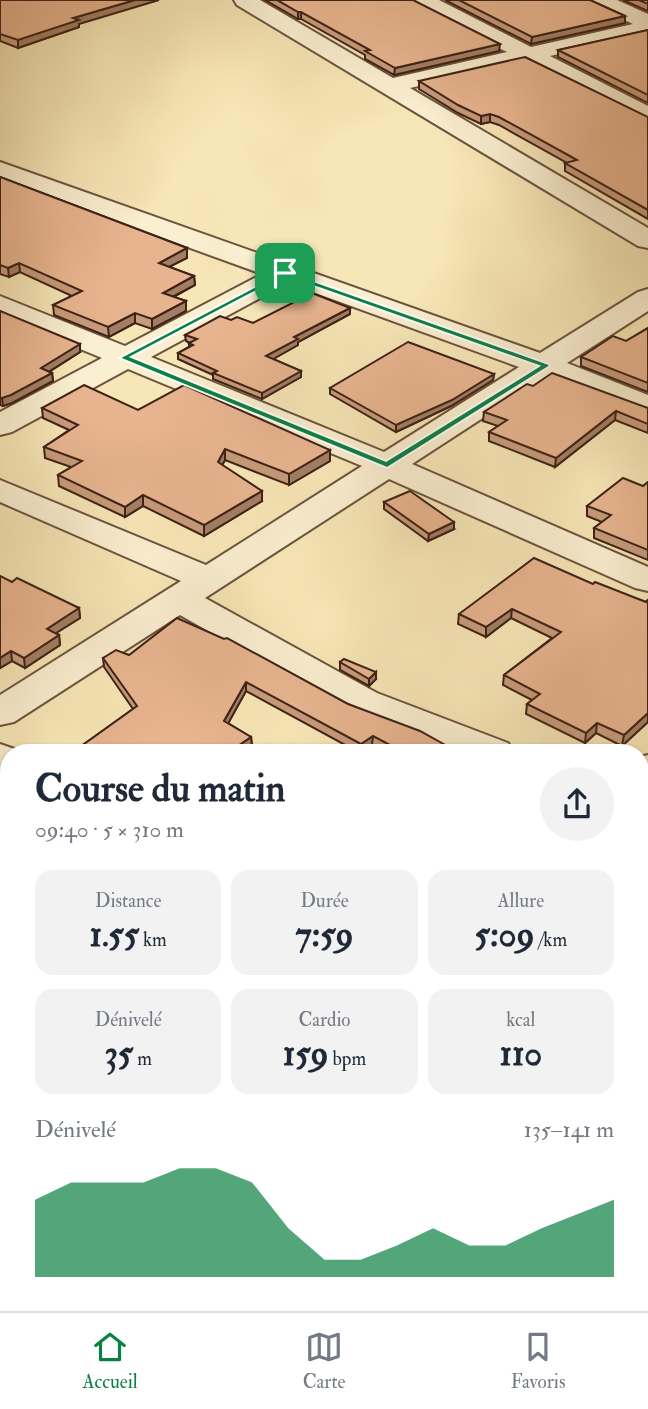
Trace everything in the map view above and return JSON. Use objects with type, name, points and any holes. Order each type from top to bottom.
[{"type":"street","points":[[245,0],[648,240]]},
{"type":"street","points":[[422,0],[648,116]]},
{"type":"street","points":[[599,0],[648,24]]},
{"type":"street","points":[[390,86],[528,55],[648,24]]},
{"type":"street","points":[[2,172],[546,366],[648,406]]},
{"type":"street","points":[[0,425],[285,273]]},
{"type":"street","points":[[0,713],[546,366],[648,298]]},
{"type":"street","points":[[0,305],[387,465],[648,580]]},
{"type":"street","points":[[0,489],[195,589],[363,702],[473,744]]},
{"type":"building","points":[[0,0],[135,0],[73,18],[79,20],[18,40],[0,34]]},
{"type":"building","points":[[277,0],[413,0],[500,44],[395,68],[365,51],[370,50]]},
{"type":"building","points":[[459,0],[590,0],[625,16],[532,37]]},
{"type":"building","points":[[648,30],[648,95],[558,50]]},
{"type":"building","points":[[525,57],[648,117],[648,210],[565,163],[577,160],[499,117],[490,114],[481,116],[458,105],[419,81]]},
{"type":"building","points":[[0,177],[187,248],[159,263],[194,276],[163,293],[186,301],[152,319],[135,313],[108,327],[53,305],[82,291],[19,263],[8,268],[0,265]]},
{"type":"building","points":[[312,293],[350,308],[294,337],[298,339],[266,356],[301,371],[262,393],[213,373],[217,371],[178,353],[193,345],[189,343],[197,339],[185,335],[220,316],[231,320],[237,317],[253,323]]},
{"type":"building","points":[[0,311],[80,344],[41,368],[52,373],[2,398],[0,398]]},
{"type":"building","points":[[648,328],[648,383],[581,357],[613,336],[626,341]]},
{"type":"building","points":[[408,342],[494,374],[452,400],[396,425],[330,388]]},
{"type":"building","points":[[552,373],[648,408],[648,424],[616,411],[556,458],[489,432],[507,420],[484,412],[527,384],[533,386]]},
{"type":"building","points":[[84,385],[138,410],[184,385],[330,450],[289,474],[225,449],[218,462],[262,491],[204,525],[143,495],[125,507],[58,475],[82,461],[44,447],[78,425],[42,408]]},
{"type":"building","points":[[623,478],[643,486],[648,482],[648,550],[594,528],[611,515],[587,506]]},
{"type":"building","points":[[410,491],[454,522],[429,534],[384,502]]},
{"type":"building","points":[[534,558],[593,584],[595,582],[646,602],[648,600],[648,713],[624,735],[597,723],[586,733],[527,704],[540,694],[504,675],[561,632],[512,609],[486,627],[459,614]]},
{"type":"building","points":[[0,576],[12,582],[17,578],[79,608],[47,629],[59,635],[24,658],[11,651],[0,658]]},
{"type":"building","points":[[177,618],[227,638],[348,704],[420,731],[443,744],[388,744],[373,736],[361,744],[246,682],[224,721],[251,737],[241,744],[84,744],[137,706],[103,658],[116,650],[129,655]]},
{"type":"building","points":[[344,659],[376,672],[369,679],[340,662]]},
{"type":"route","points":[[285,273],[546,366],[387,465],[124,358],[285,273]]}]
